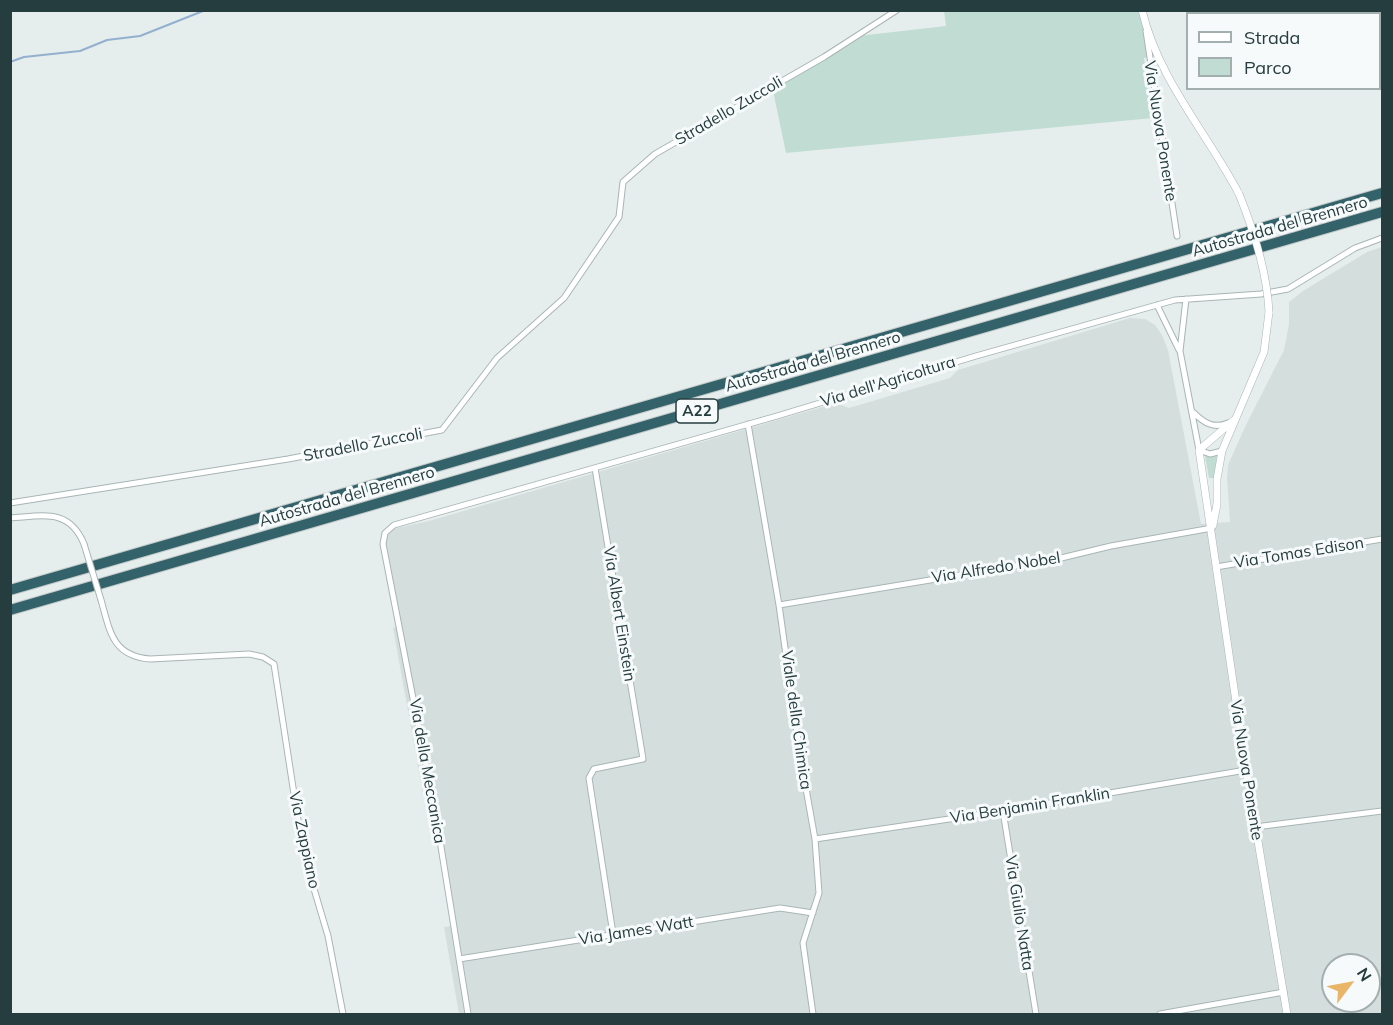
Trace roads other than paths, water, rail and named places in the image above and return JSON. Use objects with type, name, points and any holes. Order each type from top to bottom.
[{"type":"highway","name":"Autostrada del Brennero","points":[[10,590],[1383,192]]},
{"type":"highway","name":"Autostrada del Brennero","points":[[10,610],[1383,212]]},
{"type":"street","name":"Stradello Zuccoli","points":[[10,503],[288,459],[442,430],[497,358],[564,298],[618,218],[623,182],[655,154],[824,57],[897,10]]},
{"type":"street","name":"Via Nuova Ponente","points":[[1142,10],[1177,236]]},
{"type":"street","name":"Via Nuova Ponente","points":[[1146,26],[1165,71],[1239,194],[1262,267],[1268,295],[1269,312],[1264,352],[1222,451],[1217,479],[1217,504],[1212,528]]},
{"type":"street","name":"Via dell'Agricoltura","points":[[388,529],[394,525],[1157,304],[1186,299],[1261,294],[1288,289],[1355,248],[1383,238]]},
{"type":"street","points":[[1180,351],[1186,299]]},
{"type":"street","points":[[1157,304],[1180,351]]},
{"type":"street","name":"Via Nuova Ponente","points":[[1180,351],[1193,411],[1246,770],[1288,1013]]},
{"type":"street","points":[[1193,411],[1205,423],[1211,425],[1225,425],[1234,420]]},
{"type":"street","points":[[1222,451],[1210,454],[1199,450],[1234,420]]},
{"type":"street","name":"Viale della Chimica","points":[[748,424],[815,839],[819,893],[803,943],[813,1014]]},
{"type":"street","name":"Via Albert Einstein","points":[[595,468],[643,759],[594,769],[589,778],[613,934]]},
{"type":"street","points":[[1204,484],[1217,479]]},
{"type":"street","name":"Via Zappiano","points":[[10,518],[59,517],[68,520],[75,527],[84,544],[115,640],[123,650],[134,657],[150,659],[249,654],[263,657],[274,664],[300,833],[306,862],[328,936],[342,1014]]},
{"type":"street","name":"Via Alfredo Nobel","points":[[779,605],[1057,559],[1111,546],[1212,528]]},
{"type":"street","name":"Via della Meccanica","points":[[388,529],[383,544],[436,822],[468,1014]]},
{"type":"street","name":"Via Tomas Edison","points":[[1216,567],[1383,539]]},
{"type":"street","name":"Via Benjamin Franklin","points":[[815,839],[1003,811],[1246,770]]},
{"type":"street","name":"Via Giulio Natta","points":[[1003,811],[1036,1014]]},
{"type":"street","points":[[1255,827],[1383,811]]},
{"type":"street","name":"Via James Watt","points":[[459,959],[780,908],[813,913]]},
{"type":"street","points":[[1160,1014],[1284,992]]},
{"type":"waterway","points":[[10,62],[24,57],[80,51],[107,40],[140,36],[203,11]]}]
